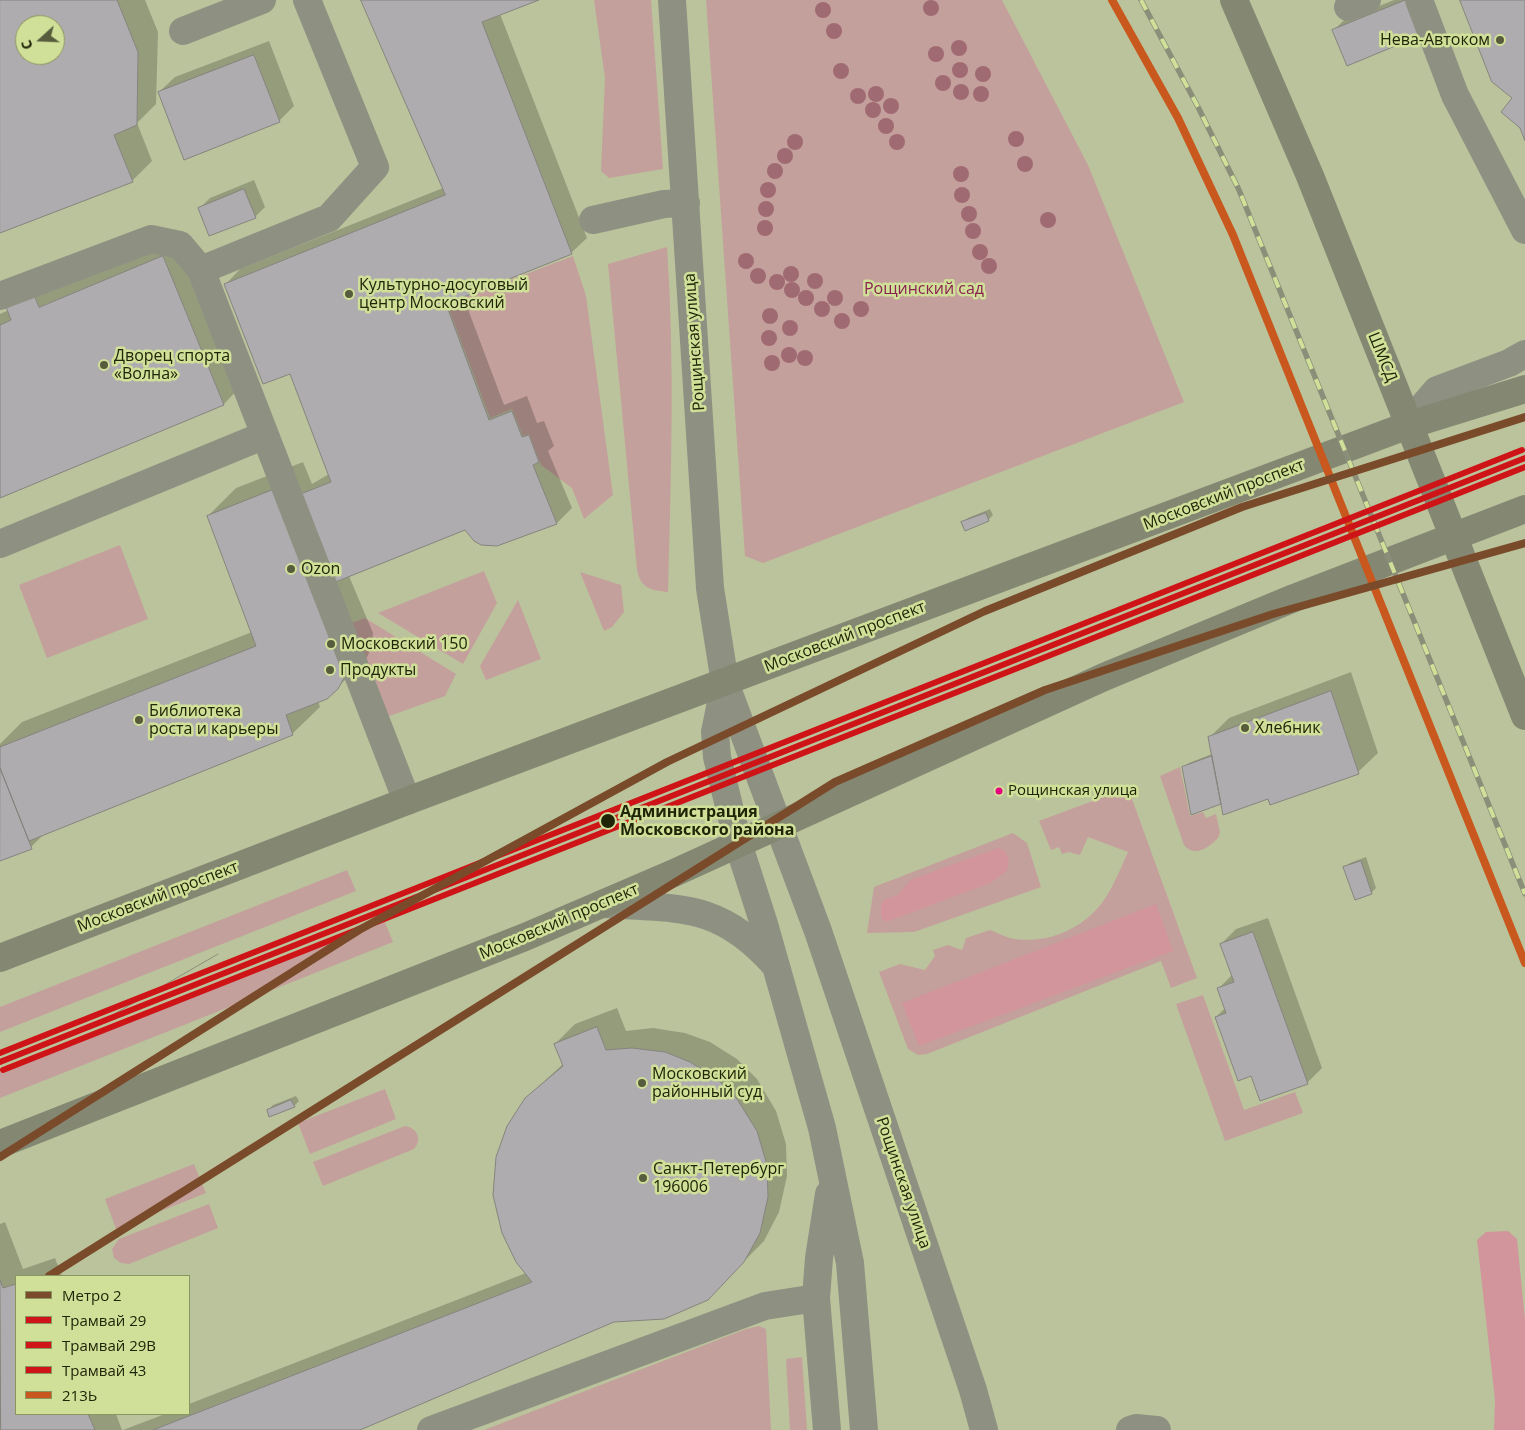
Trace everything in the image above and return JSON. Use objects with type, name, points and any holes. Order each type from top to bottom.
[{"type":"main road","name":"ШМСД","points":[[1234,0],[1310,176],[1525,716]]},
{"type":"main road","name":"ШМСД","points":[[1249,0],[1284,78],[1525,683]]},
{"type":"main road","name":"Московский проспект","points":[[0,958],[407,801],[1406,426],[1525,389]]},
{"type":"main road","name":"Московский проспект","points":[[0,1144],[525,937],[603,904],[1104,677],[1294,598],[1525,509]]},
{"type":"street","points":[[184,31],[262,0]]},
{"type":"street","points":[[201,270],[329,218],[375,167],[307,0]]},
{"type":"street","name":"Рощинская улица","points":[[672,0],[710,588],[724,683],[818,930],[970,1381],[984,1430]]},
{"type":"street","points":[[1419,0],[1455,96],[1525,230]]},
{"type":"street","points":[[594,220],[664,204],[686,203]]},
{"type":"street","points":[[0,296],[151,238],[180,245],[201,270],[407,801]]},
{"type":"street","points":[[1406,426],[1437,390],[1509,363],[1525,354]]},
{"type":"street","points":[[0,544],[265,435]]},
{"type":"street","name":"Рощинская улица","points":[[724,683],[715,732],[717,757],[738,843],[808,1072],[850,1263],[864,1430]]},
{"type":"street","points":[[603,904],[688,909],[716,918],[741,932],[777,967]]},
{"type":"street","points":[[827,1430],[816,1298],[819,1258],[831,1178]]},
{"type":"street","points":[[430,1430],[765,1306],[816,1298]]},
{"type":"street","points":[[1130,1430],[1136,1428],[1157,1430]]},
{"type":"green space","points":[[594,0],[651,0],[663,169],[609,178],[601,171],[605,78]]},
{"type":"green space","name":"Рощинский сад","points":[[706,0],[1002,0],[1088,165],[1184,402],[763,563],[745,556]]},
{"type":"green space","points":[[667,247],[672,376],[668,592],[644,585],[637,570],[608,264]]},
{"type":"green space","points":[[573,256],[586,296],[613,495],[584,519],[572,488],[541,465],[529,434],[523,436],[512,409],[490,418],[447,304]]},
{"type":"green space","points":[[120,545],[148,619],[47,658],[19,585]]},
{"type":"green space","points":[[484,571],[497,603],[463,664],[378,613]]},
{"type":"green space","points":[[580,572],[621,585],[624,612],[612,627],[604,631]]},
{"type":"green space","points":[[518,600],[541,659],[486,680],[480,666]]},
{"type":"green space","points":[[365,618],[456,674],[445,696],[381,719],[346,625]]},
{"type":"green space","points":[[1180,767],[1190,816],[1203,812],[1206,818],[1216,814],[1220,832],[1218,838],[1202,850],[1192,851],[1184,845],[1160,776]]},
{"type":"green space","points":[[1128,788],[1197,978],[1171,988],[1161,961],[927,1054],[918,1055],[908,1049],[879,972],[900,964],[925,970],[935,956],[933,950],[948,945],[962,950],[966,938],[990,930],[1006,937],[1028,940],[1041,939],[1066,931],[1089,917],[1106,897],[1128,852],[1088,837],[1080,855],[1069,852],[1062,854],[1059,847],[1051,850],[1039,821]]},
{"type":"green space","points":[[1013,833],[1027,843],[1041,887],[914,932],[867,933],[874,887]]},
{"type":"green space","points":[[347,870],[356,891],[0,1032],[0,1007]]},
{"type":"green space","points":[[384,920],[393,942],[0,1098],[0,1072]]},
{"type":"green space","points":[[1203,995],[1244,1110],[1295,1092],[1303,1113],[1225,1141],[1176,1004]]},
{"type":"green space","points":[[385,1089],[396,1119],[310,1154],[298,1123]]},
{"type":"green space","points":[[405,1126],[416,1132],[418,1142],[414,1149],[323,1186],[313,1162]]},
{"type":"green space","points":[[194,1164],[206,1193],[116,1229],[105,1199]]},
{"type":"green space","points":[[209,1204],[218,1228],[129,1264],[121,1263],[114,1258],[112,1249],[119,1239]]},
{"type":"green space","points":[[759,1326],[766,1329],[771,1430],[484,1430],[746,1329]]},
{"type":"green space","points":[[802,1357],[807,1430],[790,1430],[786,1359]]},
{"type":"shaded area","points":[[998,848],[1005,851],[1009,860],[1007,871],[990,883],[886,922],[881,918],[881,905],[884,900],[898,895],[910,880]]},
{"type":"shaded area","points":[[1156,904],[1173,951],[919,1046],[902,1003]]},
{"type":"shaded area","points":[[1508,1231],[1517,1239],[1525,1320],[1525,1430],[1494,1430],[1495,1400],[1477,1240],[1486,1232]]},
{"type":"building","points":[[0,0],[117,0],[138,52],[137,125],[114,135],[133,182],[0,233]]},
{"type":"building","name":"Культурно-досуговый центр Московский","points":[[361,0],[539,0],[482,22],[572,254],[446,304],[489,420],[512,411],[522,437],[529,435],[539,462],[533,465],[557,524],[497,546],[481,545],[474,541],[465,530],[333,583],[298,495],[331,482],[290,374],[263,384],[224,284],[445,195]]},
{"type":"building","points":[[1406,0],[1424,34],[1347,66],[1332,30]]},
{"type":"building","name":"Нева-Автоком","points":[[1460,0],[1525,0],[1525,141],[1520,128],[1501,112],[1512,98],[1492,82]]},
{"type":"building","points":[[254,55],[280,122],[184,160],[158,92]]},
{"type":"building","points":[[244,189],[256,218],[209,236],[198,208]]},
{"type":"building","name":"Дворец спорта «Волна»","points":[[163,256],[224,405],[0,498],[0,325],[11,320],[6,307],[34,295],[39,307]]},
{"type":"building","points":[[275,489],[346,661],[344,678],[338,689],[327,699],[286,715],[293,735],[29,841],[0,768],[0,747],[256,646],[207,516]]},
{"type":"building","points":[[986,513],[989,521],[965,531],[961,522]]},
{"type":"building","points":[[1331,691],[1359,774],[1270,805],[1268,799],[1223,815],[1208,737]]},
{"type":"building","points":[[1212,756],[1221,804],[1191,815],[1182,767]]},
{"type":"building","points":[[0,768],[32,849],[0,861]]},
{"type":"building","points":[[1361,861],[1372,894],[1355,900],[1343,867]]},
{"type":"building","points":[[1253,932],[1308,1084],[1260,1101],[1251,1076],[1238,1081],[1215,1017],[1226,1013],[1217,988],[1234,982],[1220,944]]},
{"type":"building","points":[[597,1027],[606,1050],[632,1048],[665,1052],[690,1062],[717,1079],[737,1099],[757,1131],[767,1165],[768,1197],[760,1233],[744,1262],[708,1300],[664,1319],[614,1322],[360,1430],[153,1430],[532,1282],[516,1262],[502,1233],[493,1195],[496,1157],[507,1126],[525,1098],[563,1066],[554,1044]]},
{"type":"building","points":[[291,1100],[295,1107],[269,1117],[267,1110]]},
{"type":"building","points":[[0,1280],[3,1288],[15,1284],[15,1415],[88,1415],[95,1430],[1,1430]]},
{"type":"tram line","name":"43","points":[[0,1053],[1522,450]]},
{"type":"tram line","name":"29","points":[[0,1062],[1525,458]]},
{"type":"tram line","name":"29В","points":[[3,1070],[1525,467]]},
{"type":"tram line","points":[[104,1020],[218,954]]},
{"type":"railway","points":[[1141,0],[1198,107],[1239,190],[1525,894]]},
{"type":"metro line","name":"2","points":[[0,1157],[359,930],[667,762],[985,611],[1242,507],[1525,417]]},
{"type":"metro line","name":"2","points":[[51,1275],[835,782],[1045,690],[1273,614],[1525,543]]},
{"type":"transit line","name":"213Ь","points":[[1112,0],[1178,118],[1233,235],[1525,963]]},
{"type":"place","name":"Нева-Автоком","points":[[1500,40]]},
{"type":"place","name":"Культурно-досуговый центр Московский","points":[[349,294]]},
{"type":"place","name":"Дворец спорта «Волна»","points":[[104,365]]},
{"type":"place","name":"Ozon","points":[[291,569]]},
{"type":"place","name":"Московский 150","points":[[331,644]]},
{"type":"place","name":"Продукты","points":[[330,670]]},
{"type":"place","name":"Библиотека роста и карьеры","points":[[139,720]]},
{"type":"place","name":"Хлебник","points":[[1245,728]]},
{"type":"place","name":"Рощинская улица","points":[[999,791]]},
{"type":"place","name":"Администрация Московского района","points":[[608,821]]},
{"type":"place","name":"Московский районный суд","points":[[642,1083]]},
{"type":"place","name":"Санкт-Петербург 196006","points":[[643,1178]]}]
